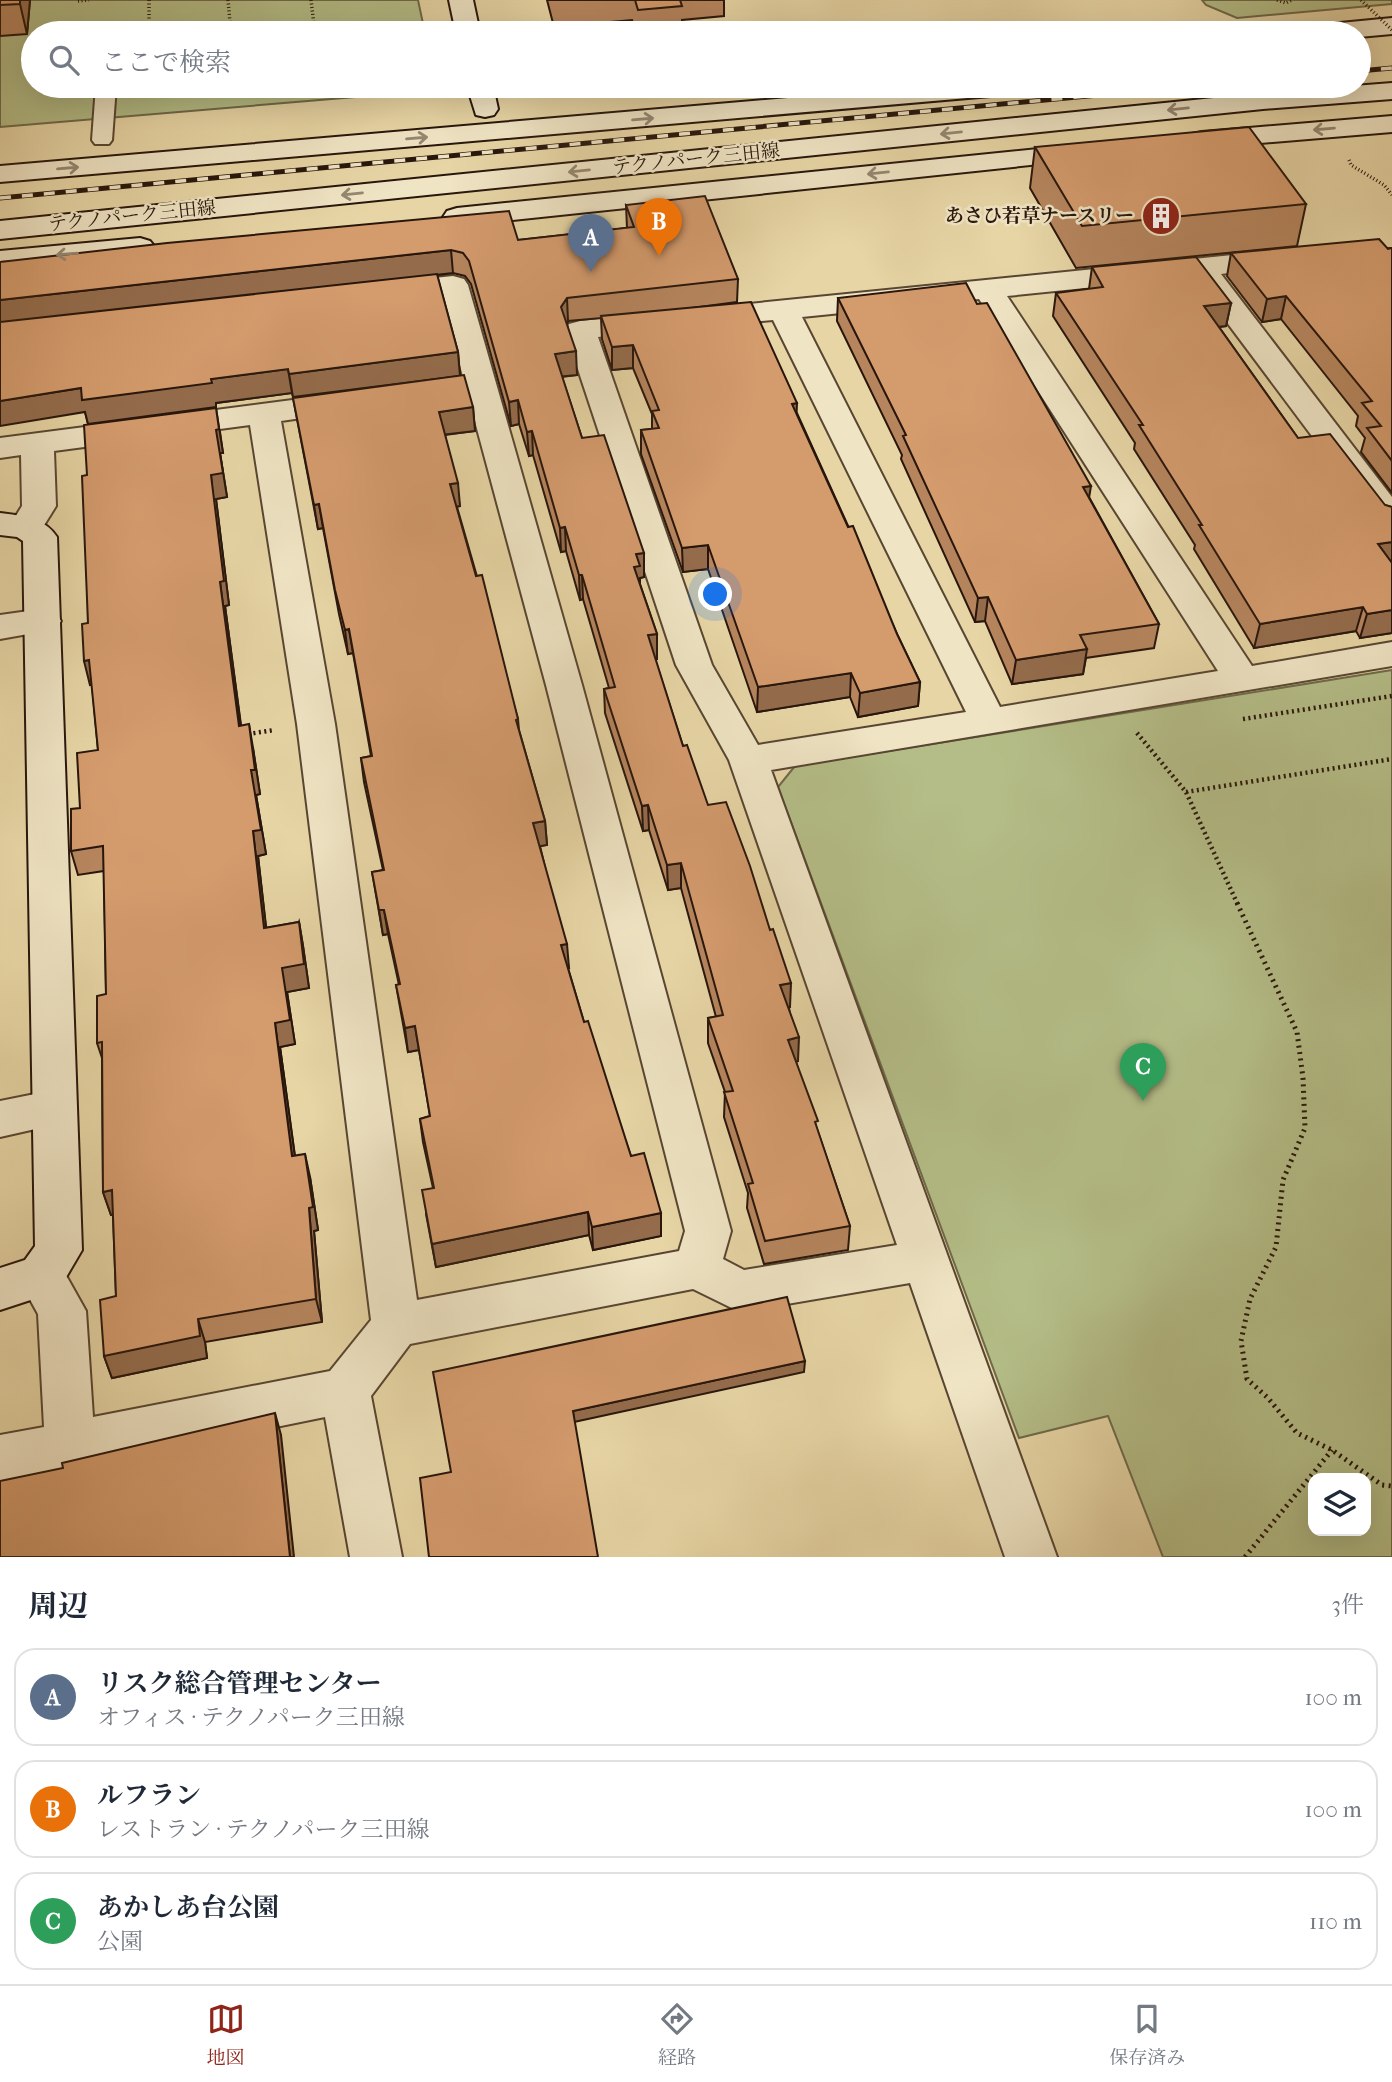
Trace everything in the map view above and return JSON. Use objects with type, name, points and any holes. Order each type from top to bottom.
[{"type":"street","points":[[461,0],[465,21]]},
{"type":"street","points":[[1371,29],[1392,28]]},
{"type":"street","name":"テクノパーク三田線","points":[[1371,93],[1392,91]]},
{"type":"street","points":[[89,141],[474,98]]},
{"type":"street","name":"テクノパーク三田線","points":[[0,174],[876,98]]},
{"type":"street","name":"テクノパーク三田線","points":[[0,230],[1302,98]]},
{"type":"street","points":[[1175,142],[1392,124]]},
{"type":"street","points":[[437,219],[1107,149]]},
{"type":"street","points":[[0,260],[164,245]]},
{"type":"street","points":[[1031,1557],[748,760],[694,665],[580,330],[1310,256]]},
{"type":"street","points":[[1201,267],[1392,520]]},
{"type":"street","points":[[357,296],[453,285],[467,387],[564,685],[708,1231],[697,1268]]},
{"type":"street","points":[[988,289],[1241,678]]},
{"type":"street","points":[[783,309],[988,720]]},
{"type":"street","points":[[0,447],[372,399]]},
{"type":"street","points":[[264,414],[316,724],[396,1325]]},
{"type":"street","points":[[13,526],[39,506],[37,442]]},
{"type":"street","points":[[13,526],[40,537],[59,1250],[21,1282],[62,1311],[70,1445]]},
{"type":"street","points":[[0,627],[43,621]]},
{"type":"street","points":[[748,760],[1392,654]]},
{"type":"street","points":[[0,1119],[55,1108]]},
{"type":"street","points":[[0,1459],[345,1391],[396,1325],[697,1268],[740,1291],[927,1260]]},
{"type":"street","points":[[345,1391],[376,1557]]},
{"type":"lane","points":[[89,141],[102,98]]},
{"type":"path","points":[[78,1],[89,0]]},
{"type":"path","points":[[149,0],[149,21]]},
{"type":"path","points":[[228,0],[229,21]]},
{"type":"path","points":[[311,0],[314,21]]},
{"type":"path","points":[[1277,0],[1286,3],[1292,0]]},
{"type":"path","points":[[1361,0],[1392,28]]},
{"type":"path","points":[[1360,159],[1349,160],[1351,165],[1384,185],[1392,195]]},
{"type":"path","points":[[1112,702],[1186,792],[1297,1032],[1303,1078],[1305,1128],[1283,1180],[1276,1247],[1250,1299],[1241,1341],[1247,1379],[1268,1398],[1297,1433],[1332,1450],[1382,1485],[1392,1486]]},
{"type":"path","points":[[235,736],[316,724]]},
{"type":"path","points":[[1186,792],[1392,759]]},
{"type":"path","points":[[1245,1557],[1332,1450]]},
{"type":"green space","points":[[0,0],[418,0],[422,21],[21,21],[21,98],[344,98],[0,127]]},
{"type":"green space","points":[[1202,0],[1392,0],[1392,4],[1237,18],[1206,5]]},
{"type":"green space","points":[[1392,670],[1392,1557],[1163,1557],[1108,1416],[1019,1438],[778,787],[795,766]]},
{"type":"building","points":[[0,0],[20,0],[20,4],[0,5]]},
{"type":"building","points":[[635,0],[680,0],[682,6],[638,10]]},
{"type":"building","points":[[1249,127],[1306,204],[1082,226],[1035,147]]},
{"type":"building","points":[[705,196],[738,279],[567,298],[561,307],[576,351],[555,354],[582,438],[604,435],[644,553],[636,554],[640,566],[634,567],[657,634],[648,635],[683,746],[687,745],[708,805],[726,802],[770,930],[773,929],[791,983],[780,985],[799,1037],[788,1040],[818,1121],[815,1122],[850,1226],[765,1241],[748,1184],[753,1183],[724,1092],[733,1091],[708,1018],[723,1015],[681,863],[667,865],[648,805],[642,806],[604,689],[615,687],[582,575],[579,575],[565,527],[560,528],[532,431],[527,432],[518,400],[509,402],[469,261],[463,253],[451,250],[0,300],[0,262],[167,243],[509,211],[518,240],[634,227],[626,205]]},
{"type":"building","points":[[1379,239],[1388,249],[1392,248],[1392,461],[1367,428],[1381,426],[1362,403],[1372,401],[1286,296],[1267,299],[1231,253]]},
{"type":"building","points":[[1196,257],[1231,303],[1204,306],[1298,438],[1330,434],[1385,505],[1392,507],[1392,542],[1378,544],[1392,563],[1392,610],[1367,614],[1363,607],[1260,624],[1139,425],[1143,425],[1056,293],[1103,287],[1092,267]]},
{"type":"building","points":[[437,274],[458,352],[289,374],[288,369],[211,379],[212,383],[82,400],[81,388],[0,401],[0,322]]},
{"type":"building","points":[[966,283],[977,304],[987,303],[1091,486],[1083,487],[1159,624],[1080,635],[1087,649],[1016,660],[988,597],[978,598],[903,436],[906,435],[838,298]]},
{"type":"building","points":[[751,302],[797,403],[792,404],[848,527],[853,526],[897,634],[920,682],[860,693],[851,673],[758,687],[708,545],[682,548],[641,430],[659,428],[652,411],[659,410],[633,345],[612,347],[601,316]]},
{"type":"building","points":[[464,375],[473,407],[439,412],[458,483],[450,484],[476,576],[482,575],[518,719],[516,720],[545,821],[533,823],[567,944],[561,945],[584,1022],[588,1021],[631,1156],[644,1153],[661,1213],[592,1227],[588,1212],[432,1244],[422,1190],[434,1188],[420,1119],[430,1116],[415,1026],[405,1028],[396,985],[400,984],[384,910],[379,910],[372,872],[384,870],[361,758],[372,756],[349,629],[345,630],[335,590],[319,504],[314,505],[293,398]]},
{"type":"building","points":[[216,408],[219,429],[216,430],[223,473],[211,475],[224,581],[220,582],[239,726],[249,724],[255,770],[251,770],[261,830],[253,831],[264,928],[299,922],[304,964],[282,968],[290,1020],[275,1023],[292,1156],[305,1154],[313,1207],[309,1208],[316,1299],[198,1319],[200,1336],[104,1356],[100,1300],[116,1296],[112,1190],[103,1192],[102,1042],[97,1043],[97,996],[106,994],[103,846],[71,851],[71,809],[80,808],[77,753],[98,750],[89,660],[84,661],[82,624],[88,623],[82,476],[87,475],[84,425]]},
{"type":"building","points":[[787,1297],[805,1361],[573,1411],[598,1557],[429,1557],[420,1478],[451,1472],[433,1372]]},
{"type":"building","points":[[275,1413],[290,1557],[0,1557],[0,1481],[63,1468],[62,1463]]},
{"type":"railway","points":[[1371,70],[1392,68]]},
{"type":"railway","points":[[0,198],[1067,98]]},
{"type":"place","name":"あさひ若草ナースリー","points":[[1161,216]]},
{"type":"place","name":"ルフラン","points":[[659,256]]},
{"type":"place","name":"リスク総合管理センター","points":[[591,272]]},
{"type":"place","name":"あかしあ台公園","points":[[1143,1101]]}]
